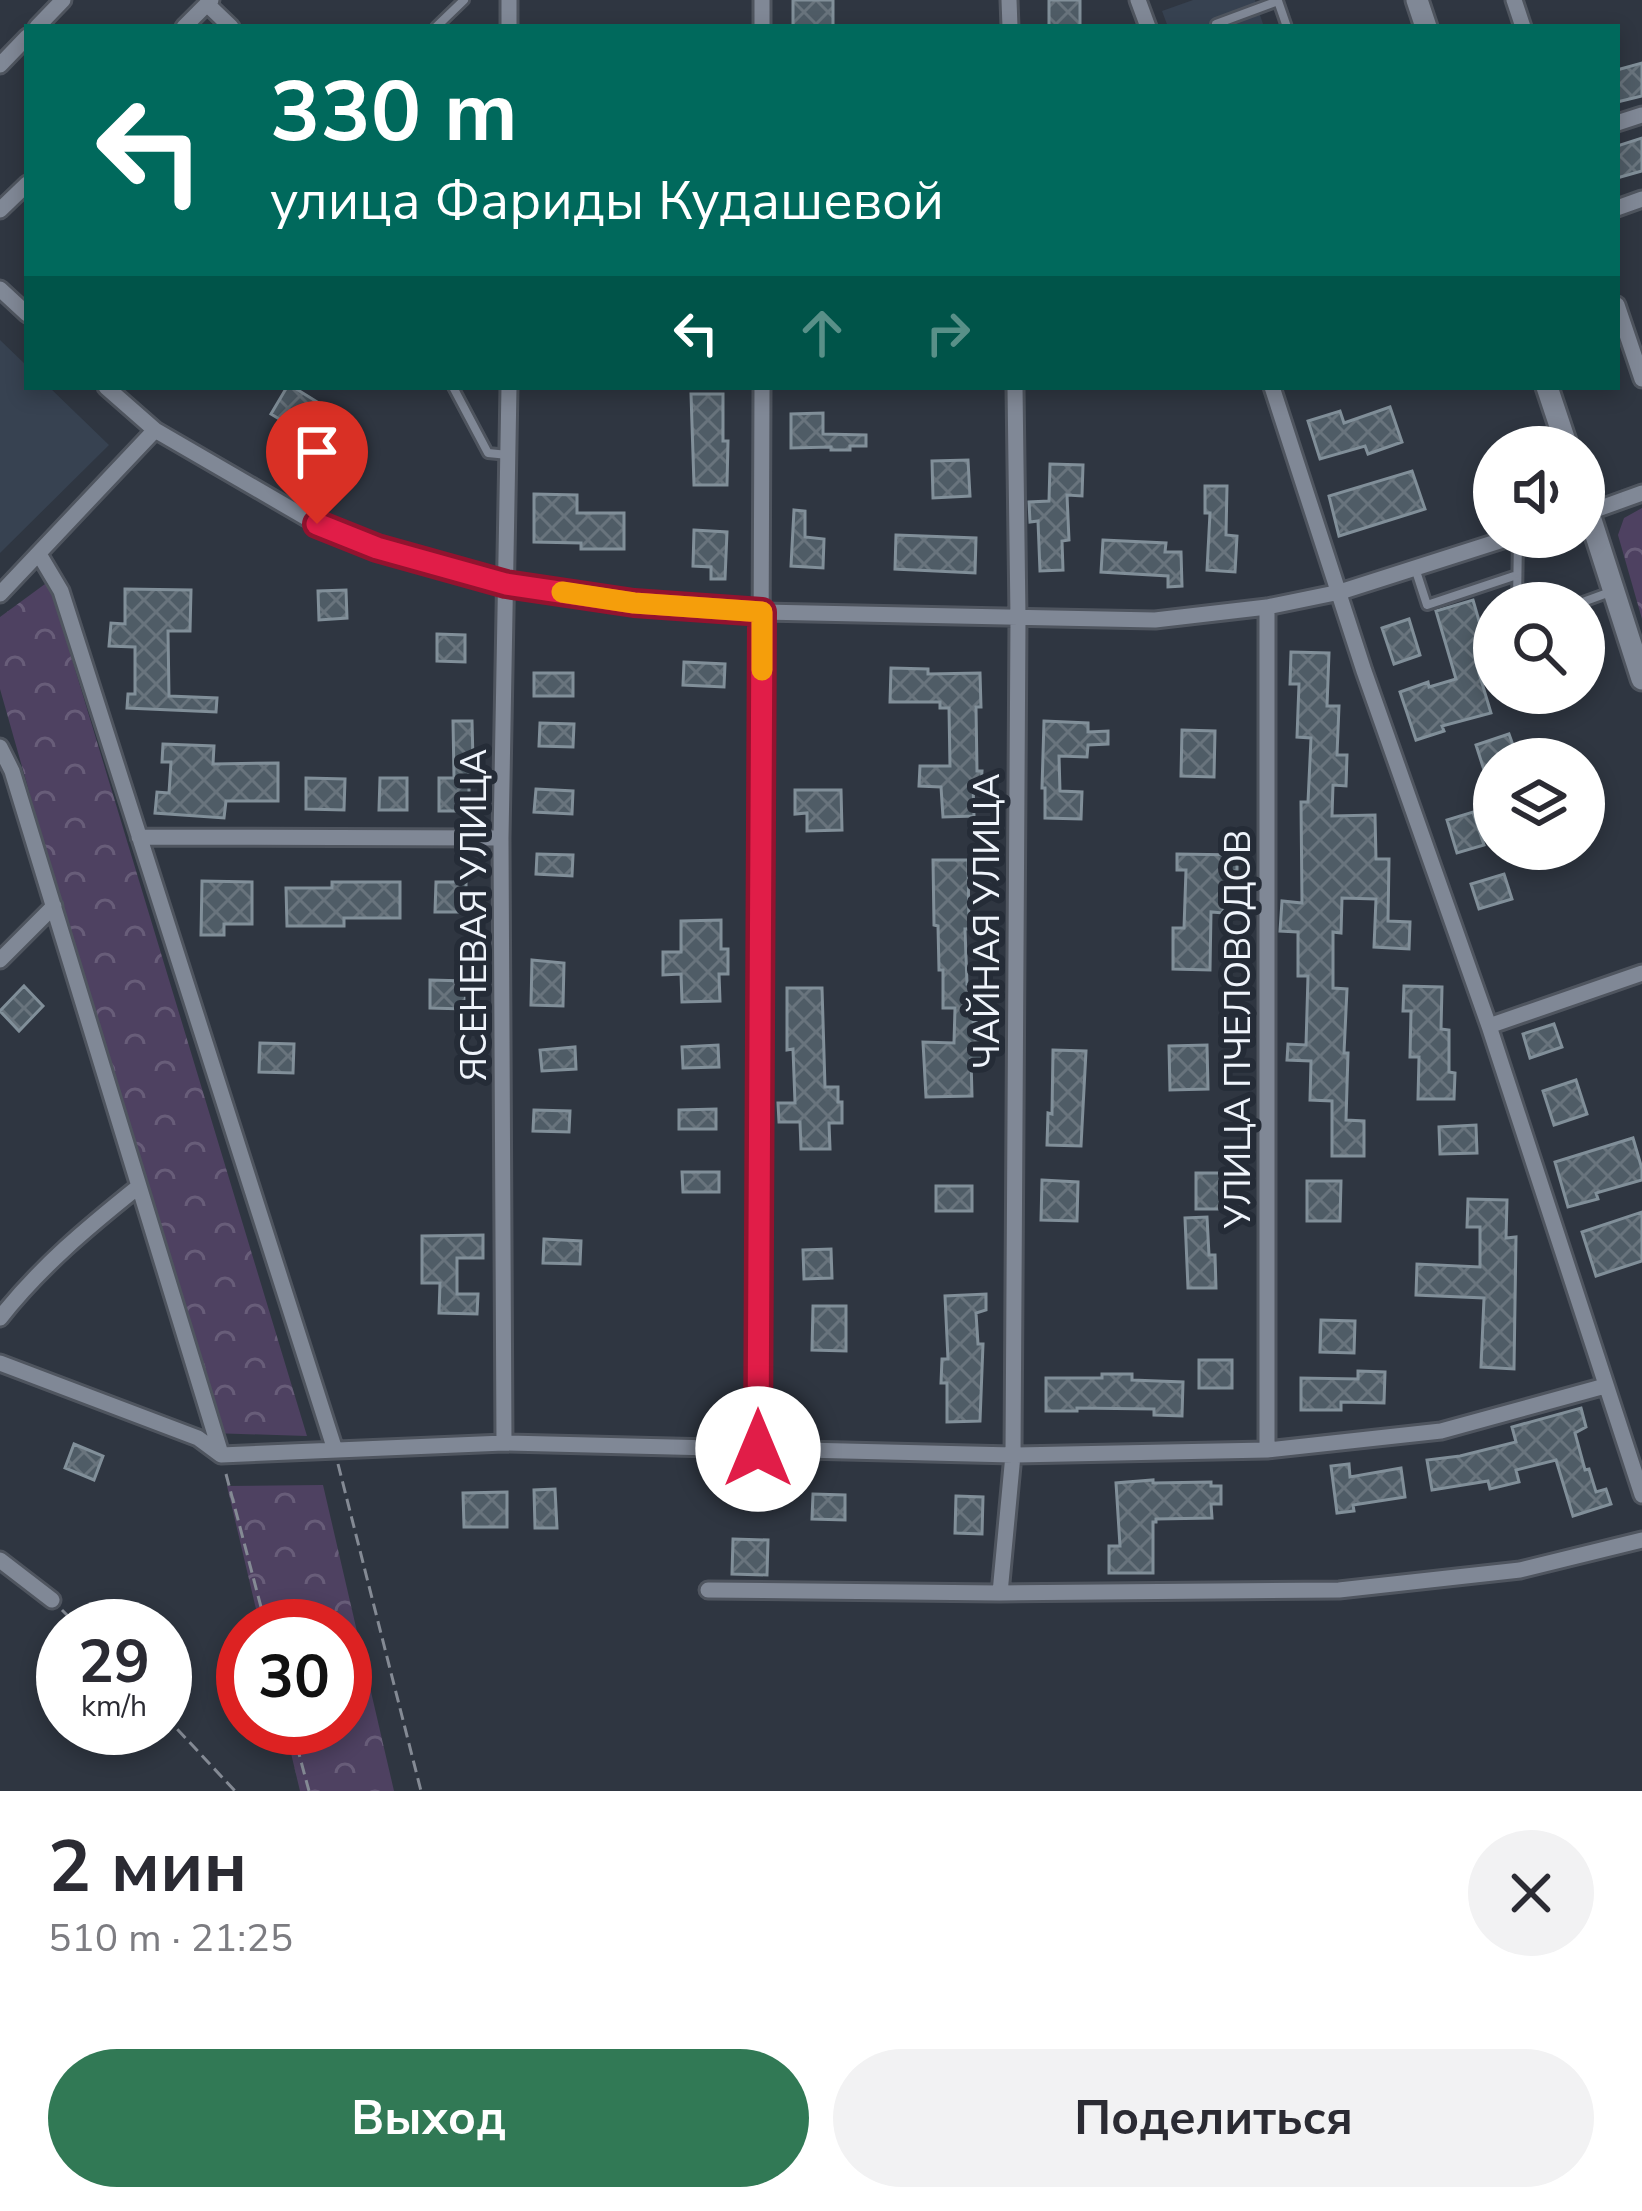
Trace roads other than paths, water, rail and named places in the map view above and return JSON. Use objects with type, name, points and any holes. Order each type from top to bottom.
[{"type":"street","points":[[40,24],[64,0]]},
{"type":"street","points":[[187,24],[209,2]]},
{"type":"street","points":[[0,65],[24,40]]},
{"type":"street","points":[[0,210],[24,187]]},
{"type":"street","points":[[0,289],[24,311]]},
{"type":"street","points":[[1620,314],[1642,379]]},
{"type":"street","points":[[109,390],[155,430],[317,524],[377,548],[506,584],[634,603],[762,612],[1155,620],[1268,608],[1340,592],[1473,550]]},
{"type":"street","name":"ЯСЕНЕВАЯ УЛИЦА","points":[[504,1443],[501,838],[509,390]]},
{"type":"street","points":[[758,1449],[762,390]]},
{"type":"street","name":"ЧАЙНАЯ УЛИЦА","points":[[1000,1593],[1013,1455],[1015,390]]},
{"type":"street","points":[[1273,390],[1642,1495]]},
{"type":"street","points":[[1548,390],[1560,426]]},
{"type":"street","points":[[0,594],[155,430]]},
{"type":"street","points":[[1605,503],[1642,494]]},
{"type":"street","points":[[39,554],[61,591],[334,1450]]},
{"type":"street","points":[[1603,558],[1642,679]]},
{"type":"street","name":"УЛИЦА ПЧЕЛОВОДОВ","points":[[1267,1450],[1268,608]]},
{"type":"street","points":[[0,747],[12,771],[221,1455]]},
{"type":"street","points":[[139,837],[501,838]]},
{"type":"street","points":[[0,959],[54,906]]},
{"type":"street","points":[[1489,1026],[1642,973]]},
{"type":"street","points":[[0,1318],[73,1239],[138,1187]]},
{"type":"street","points":[[0,1363],[198,1438],[221,1455],[504,1443],[1013,1455],[1267,1450],[1441,1431],[1605,1386]]},
{"type":"street","points":[[708,1590],[1340,1590],[1520,1570],[1642,1540]]},
{"type":"street","points":[[0,1560],[51,1599]]},
{"type":"lane","points":[[439,24],[464,0]]},
{"type":"lane","points":[[1216,24],[1277,1],[1286,24]]},
{"type":"lane","points":[[455,390],[488,452],[509,455]]},
{"type":"lane","points":[[1516,558],[1517,582]]},
{"type":"lane","points":[[1414,568],[1427,604],[1517,575]]},
{"type":"lane","points":[[1605,594],[1614,591]]}]
